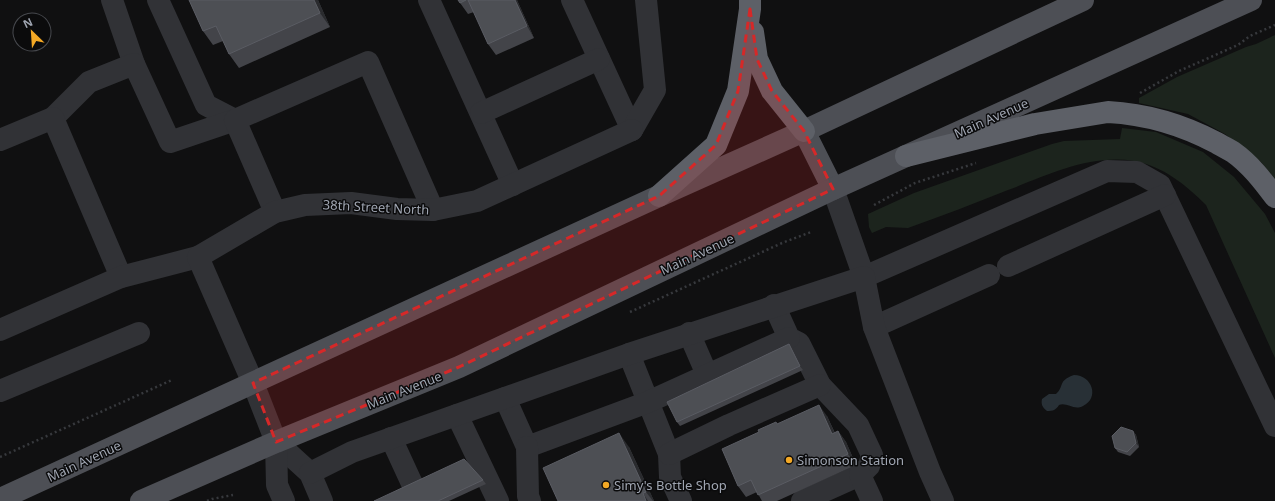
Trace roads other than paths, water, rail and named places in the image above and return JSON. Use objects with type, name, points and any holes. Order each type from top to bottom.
[{"type":"highway","points":[[750,5],[757,59],[772,91],[804,131]]},
{"type":"highway","points":[[659,196],[716,145],[738,91],[750,5]]},
{"type":"highway","points":[[906,156],[1035,124],[1108,112],[1118,113],[1152,118],[1183,127],[1234,152],[1261,178],[1275,197]]},
{"type":"main road","name":"Main Avenue","points":[[0,499],[659,196],[804,131],[1083,0]]},
{"type":"main road","name":"Main Avenue","points":[[141,501],[276,442],[459,367],[833,189],[1251,0]]},
{"type":"main road","points":[[804,131],[833,189]]},
{"type":"street","points":[[112,0],[134,64],[170,142],[235,120],[368,62],[433,210]]},
{"type":"street","points":[[158,0],[206,105],[235,120],[275,212]]},
{"type":"street","points":[[429,0],[513,185]]},
{"type":"street","points":[[572,0],[632,130]]},
{"type":"street","points":[[632,130],[655,90],[646,0]]},
{"type":"street","points":[[480,113],[599,59]]},
{"type":"street","points":[[0,140],[53,118],[89,82],[134,64]]},
{"type":"street","points":[[53,118],[121,277]]},
{"type":"street","name":"38th Street North","points":[[0,330],[121,277],[198,257],[275,212],[305,205],[351,203],[397,210],[433,210],[477,201],[632,130]]},
{"type":"street","points":[[310,473],[352,452],[391,438],[689,333],[864,277],[1107,171],[1137,172],[1160,185],[1275,426]]},
{"type":"street","points":[[833,189],[864,277],[874,327],[930,472],[943,501]]},
{"type":"street","points":[[874,327],[1165,195]]},
{"type":"street","points":[[198,257],[253,383],[276,442],[277,485],[284,501]]},
{"type":"street","points":[[774,305],[789,338],[799,343],[820,385],[858,425],[872,455],[869,466],[860,475],[802,501]]},
{"type":"street","points":[[0,392],[139,333]]},
{"type":"street","points":[[689,333],[709,381]]},
{"type":"street","points":[[527,447],[709,381],[789,338]]},
{"type":"street","points":[[629,354],[669,454],[670,477],[681,501]]},
{"type":"street","points":[[669,454],[725,416],[820,385]]},
{"type":"street","points":[[505,398],[527,447],[528,496],[530,501]]},
{"type":"street","points":[[457,415],[494,500]]},
{"type":"street","points":[[391,438],[414,488]]},
{"type":"street","points":[[276,442],[310,473],[322,501]]},
{"type":"street","points":[[860,475],[872,501]]},
{"type":"place","name":"Simonson Station","points":[[789,460]]},
{"type":"place","name":"Simy's Bottle Shop","points":[[606,485]]}]
